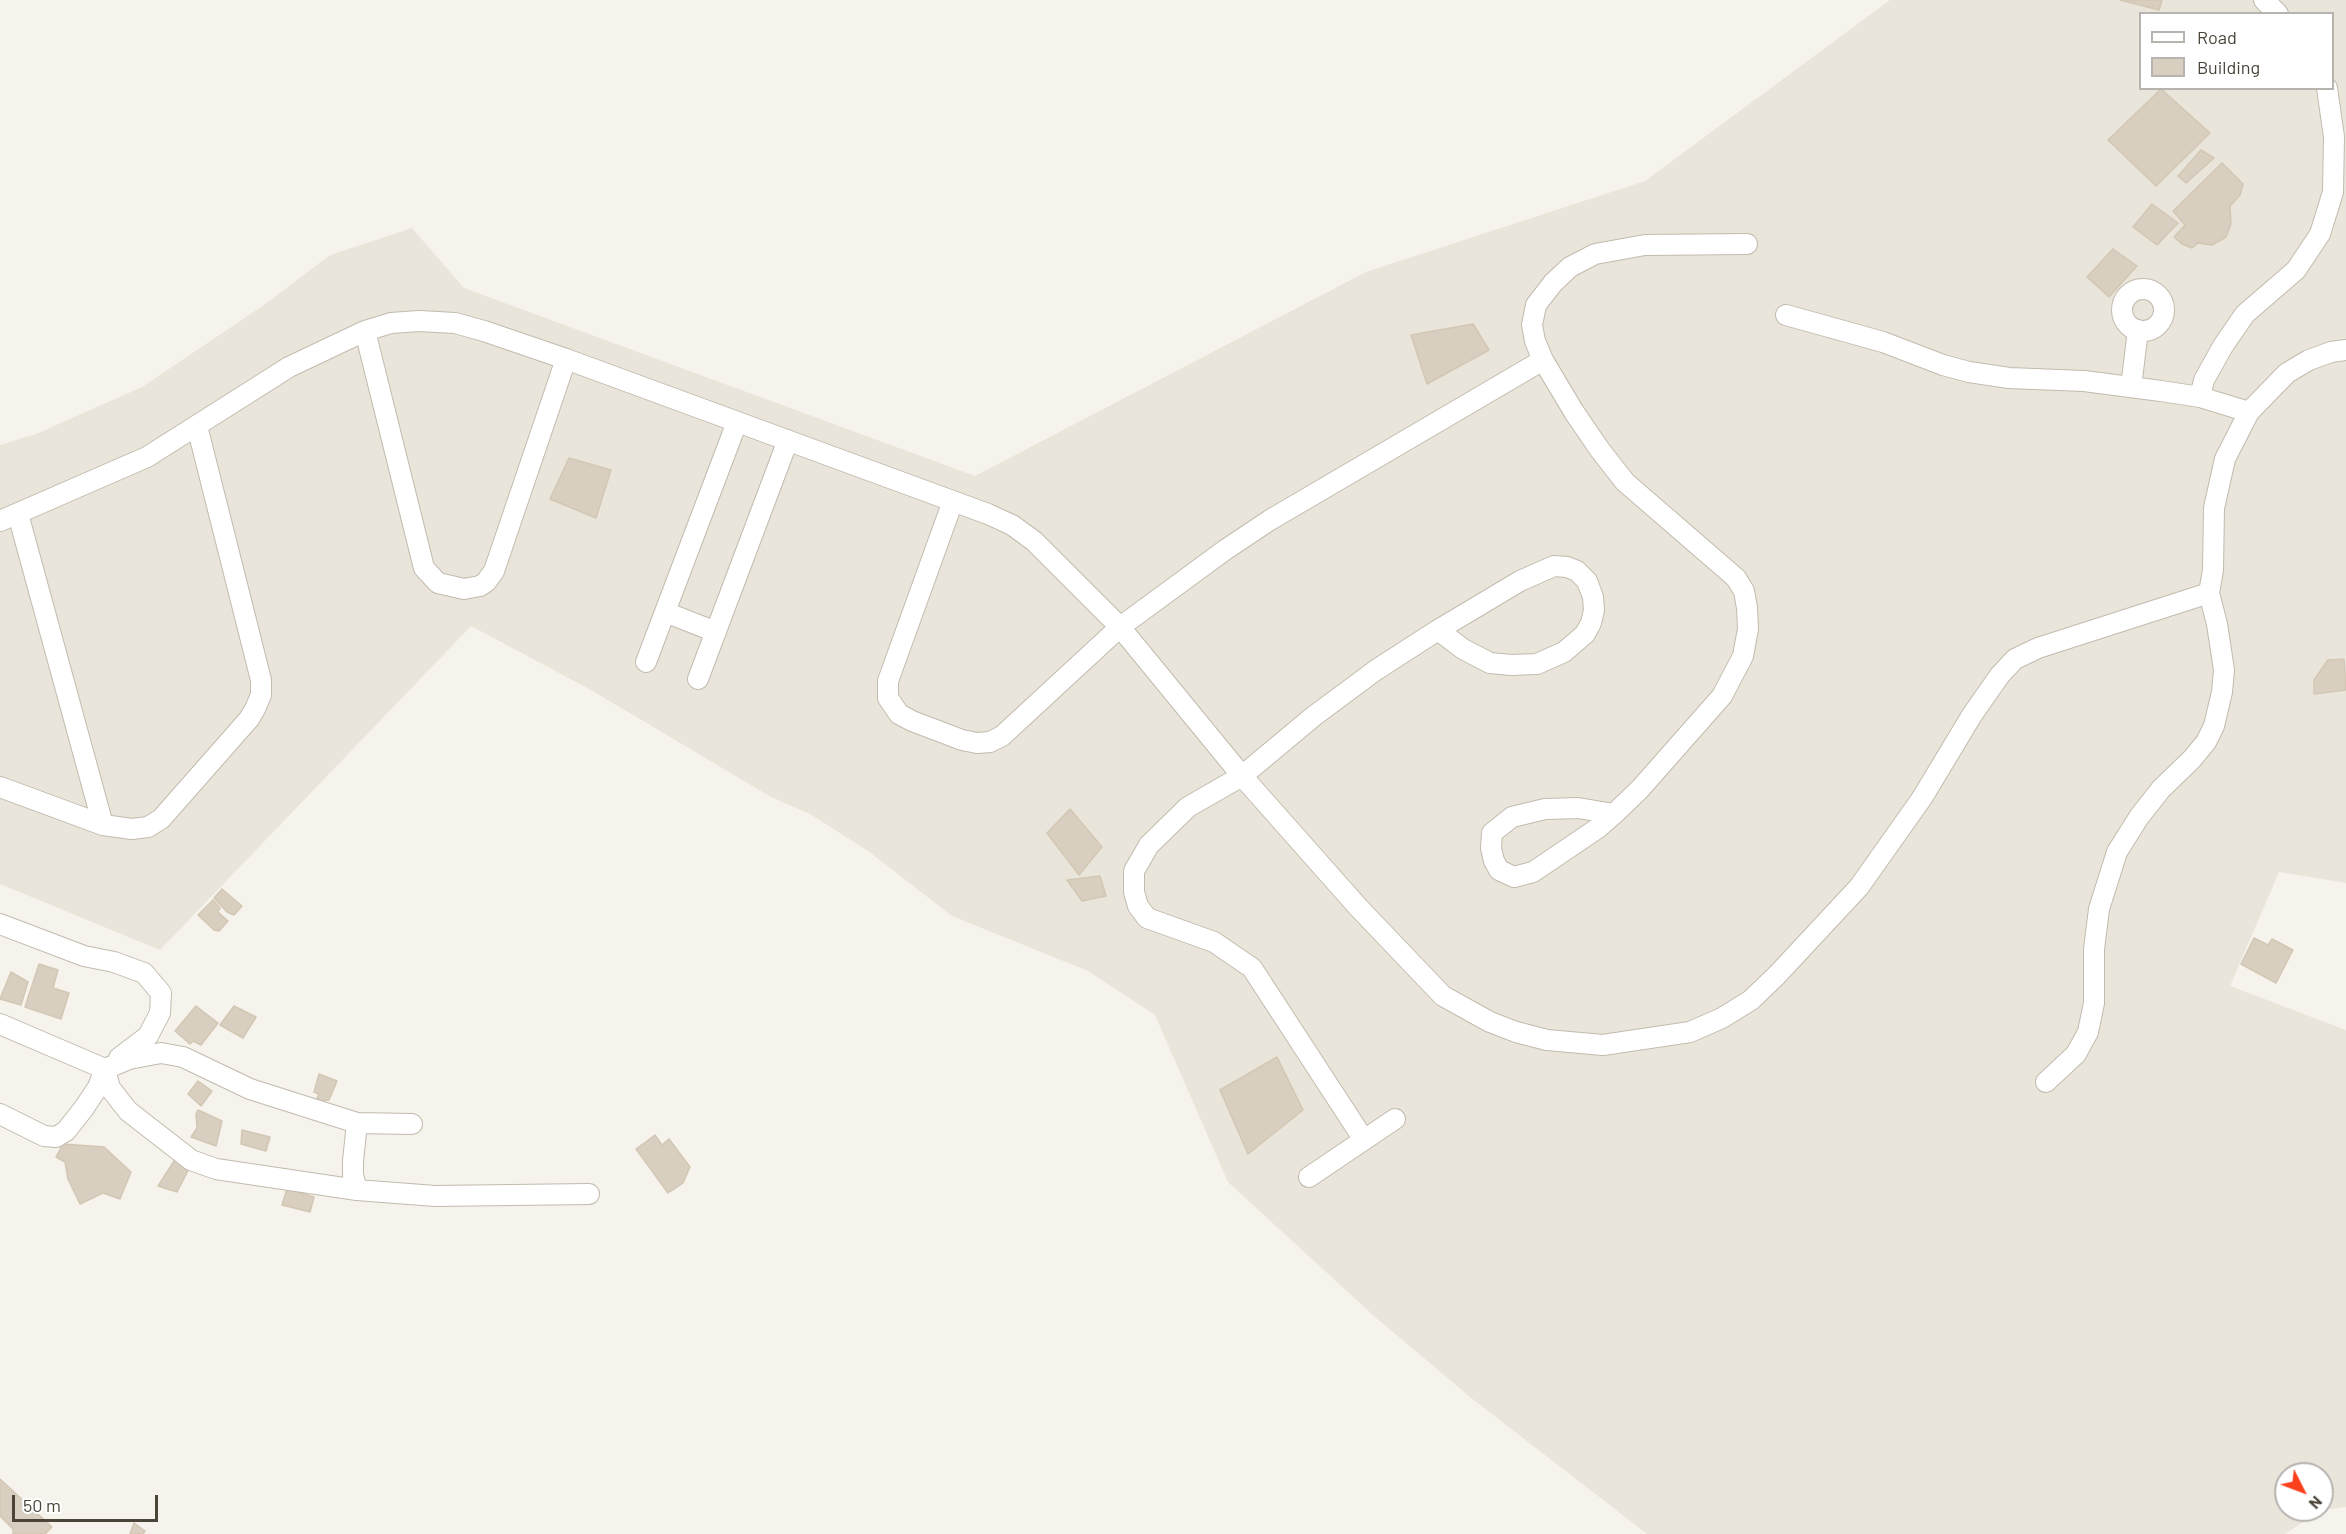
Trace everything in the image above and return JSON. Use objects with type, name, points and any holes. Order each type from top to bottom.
[{"type":"street","points":[[2264,0],[2276,12]]},
{"type":"street","points":[[2200,397],[2204,380],[2223,346],[2245,314],[2296,270],[2320,234],[2332,192],[2334,137],[2327,90]]},
{"type":"street","points":[[1614,814],[1578,808],[1545,809],[1512,817],[1492,833],[1491,848],[1494,861],[1499,870],[1514,877],[1533,872],[1589,834],[1614,814],[1640,789],[1722,696],[1743,656],[1748,629],[1747,608],[1744,591],[1736,578],[1625,482],[1574,412],[1543,360],[1535,341],[1532,325],[1536,305],[1553,283],[1570,267],[1595,254],[1645,245],[1747,244]]},
{"type":"street","points":[[1786,315],[1883,342],[1943,365],[1969,372],[2009,378],[2084,381],[2131,387],[2200,397],[2249,412]]},
{"type":"street","points":[[103,825],[9,518],[147,457],[289,367],[365,331],[391,323],[419,321],[455,323],[566,358],[1012,525],[1034,541],[1120,627],[1242,776],[1358,906],[1443,996],[1490,1022],[1547,1040],[1602,1045],[1690,1032],[1751,1000],[1859,887],[1922,798],[1972,715],[2000,675],[2015,659],[2038,648],[2209,592]]},
{"type":"street","points":[[2131,387],[2138,330]]},
{"type":"street","points":[[365,331],[424,568],[438,583],[457,588],[480,586],[494,571],[566,358]]},
{"type":"street","points":[[2046,1082],[2076,1054],[2088,1032],[2094,1003],[2094,949],[2099,909],[2117,852],[2139,817],[2161,789],[2192,759],[2214,726],[2222,692],[2224,670],[2217,624],[2209,592],[2213,570],[2214,508],[2225,459],[2249,412],[2287,373],[2309,360],[2331,352],[2346,350]]},
{"type":"street","points":[[953,501],[888,681],[888,698],[899,714],[912,721],[962,740],[977,743],[990,742],[1002,736],[1120,627],[1194,571],[1270,520],[1543,360]]},
{"type":"street","points":[[646,662],[737,422]]},
{"type":"street","points":[[0,787],[103,825],[148,827],[160,819],[249,719],[261,695],[261,680],[197,426]]},
{"type":"street","points":[[699,679],[788,440]]},
{"type":"street","points":[[1364,1140],[1252,968],[1215,942],[1147,918],[1138,906],[1134,892],[1134,871],[1149,845],[1188,807],[1242,776],[1359,683],[1438,630],[1520,581],[1554,567],[1567,567],[1577,571],[1587,581],[1593,597],[1594,610],[1585,634],[1564,652],[1537,664],[1490,663],[1463,649],[1438,630]]},
{"type":"street","points":[[665,612],[716,632]]},
{"type":"street","points":[[0,924],[84,956],[131,967],[144,973],[161,993],[160,1013],[148,1036],[105,1069],[98,1088],[66,1131],[56,1137],[44,1136],[0,1114]]},
{"type":"street","points":[[0,1024],[105,1069],[129,1059],[161,1053],[174,1055],[250,1089],[357,1123],[412,1124]]},
{"type":"street","points":[[105,1069],[110,1088],[120,1102],[190,1160],[216,1169],[357,1190],[435,1196],[589,1194]]},
{"type":"street","points":[[1309,1177],[1395,1119]]},
{"type":"street","points":[[357,1123],[353,1161],[353,1176],[357,1190]]},
{"type":"shaded area","points":[[1890,0],[2346,0],[2346,883],[2279,872],[2230,986],[2346,1030],[2346,1507],[2334,1508],[2334,1462],[2274,1462],[2274,1522],[2303,1522],[2285,1534],[1647,1534],[1470,1397],[1374,1316],[1228,1182],[1155,1015],[1088,971],[952,916],[868,851],[810,814],[771,797],[591,690],[471,626],[160,950],[0,884],[0,445],[36,434],[142,387],[264,305],[330,255],[412,228],[464,288],[975,476],[1366,272],[1645,181]]},
{"type":"building","points":[[2120,0],[2162,0],[2159,10]]},
{"type":"building","points":[[2160,90],[2210,133],[2156,186],[2108,140]]},
{"type":"building","points":[[2201,150],[2214,158],[2186,183],[2178,176]]},
{"type":"building","points":[[2222,163],[2243,184],[2240,195],[2230,206],[2231,224],[2226,237],[2212,245],[2198,243],[2192,248],[2182,244],[2174,237],[2185,225],[2173,211]]},
{"type":"building","points":[[2152,204],[2178,223],[2157,245],[2133,227]]},
{"type":"building","points":[[2113,249],[2137,266],[2109,297],[2087,277]]},
{"type":"building","points":[[1473,324],[1489,350],[1427,384],[1411,335]]},
{"type":"building","points":[[569,458],[611,470],[596,518],[550,499]]},
{"type":"building","points":[[2344,659],[2346,690],[2314,694],[2314,680],[2328,660]]},
{"type":"building","points":[[1070,809],[1102,847],[1079,875],[1047,833]]},
{"type":"building","points":[[1100,876],[1106,896],[1082,901],[1067,880]]},
{"type":"building","points":[[222,889],[242,906],[234,915],[227,912],[214,898]]},
{"type":"building","points":[[213,900],[220,908],[218,912],[228,921],[219,931],[214,930],[198,915]]},
{"type":"building","points":[[2254,938],[2268,945],[2272,939],[2293,950],[2276,983],[2241,964]]},
{"type":"building","points":[[39,964],[58,970],[53,988],[69,993],[61,1019],[25,1007]]},
{"type":"building","points":[[11,972],[28,982],[21,1005],[0,999]]},
{"type":"building","points":[[196,1006],[218,1023],[201,1045],[193,1041],[190,1044],[175,1031]]},
{"type":"building","points":[[234,1006],[256,1017],[243,1038],[220,1025]]},
{"type":"building","points":[[1277,1057],[1303,1110],[1248,1154],[1220,1090]]},
{"type":"building","points":[[319,1074],[337,1081],[329,1100],[321,1101],[317,1098],[319,1094],[314,1092]]},
{"type":"building","points":[[198,1081],[212,1091],[201,1106],[188,1094]]},
{"type":"building","points":[[198,1110],[222,1121],[216,1146],[191,1137],[197,1128]]},
{"type":"building","points":[[242,1130],[270,1137],[266,1151],[241,1144]]},
{"type":"building","points":[[655,1135],[662,1145],[669,1139],[690,1167],[683,1183],[668,1193],[636,1149]]},
{"type":"building","points":[[63,1144],[104,1147],[131,1172],[120,1199],[103,1193],[80,1204],[68,1179],[65,1162],[56,1157]]},
{"type":"building","points":[[178,1155],[191,1165],[177,1192],[158,1186]]},
{"type":"building","points":[[287,1189],[314,1197],[310,1212],[282,1205]]},
{"type":"building","points":[[0,1479],[52,1527],[45,1534],[13,1534],[13,1529],[0,1516]]},
{"type":"building","points":[[134,1523],[145,1531],[143,1534],[130,1534]]}]
